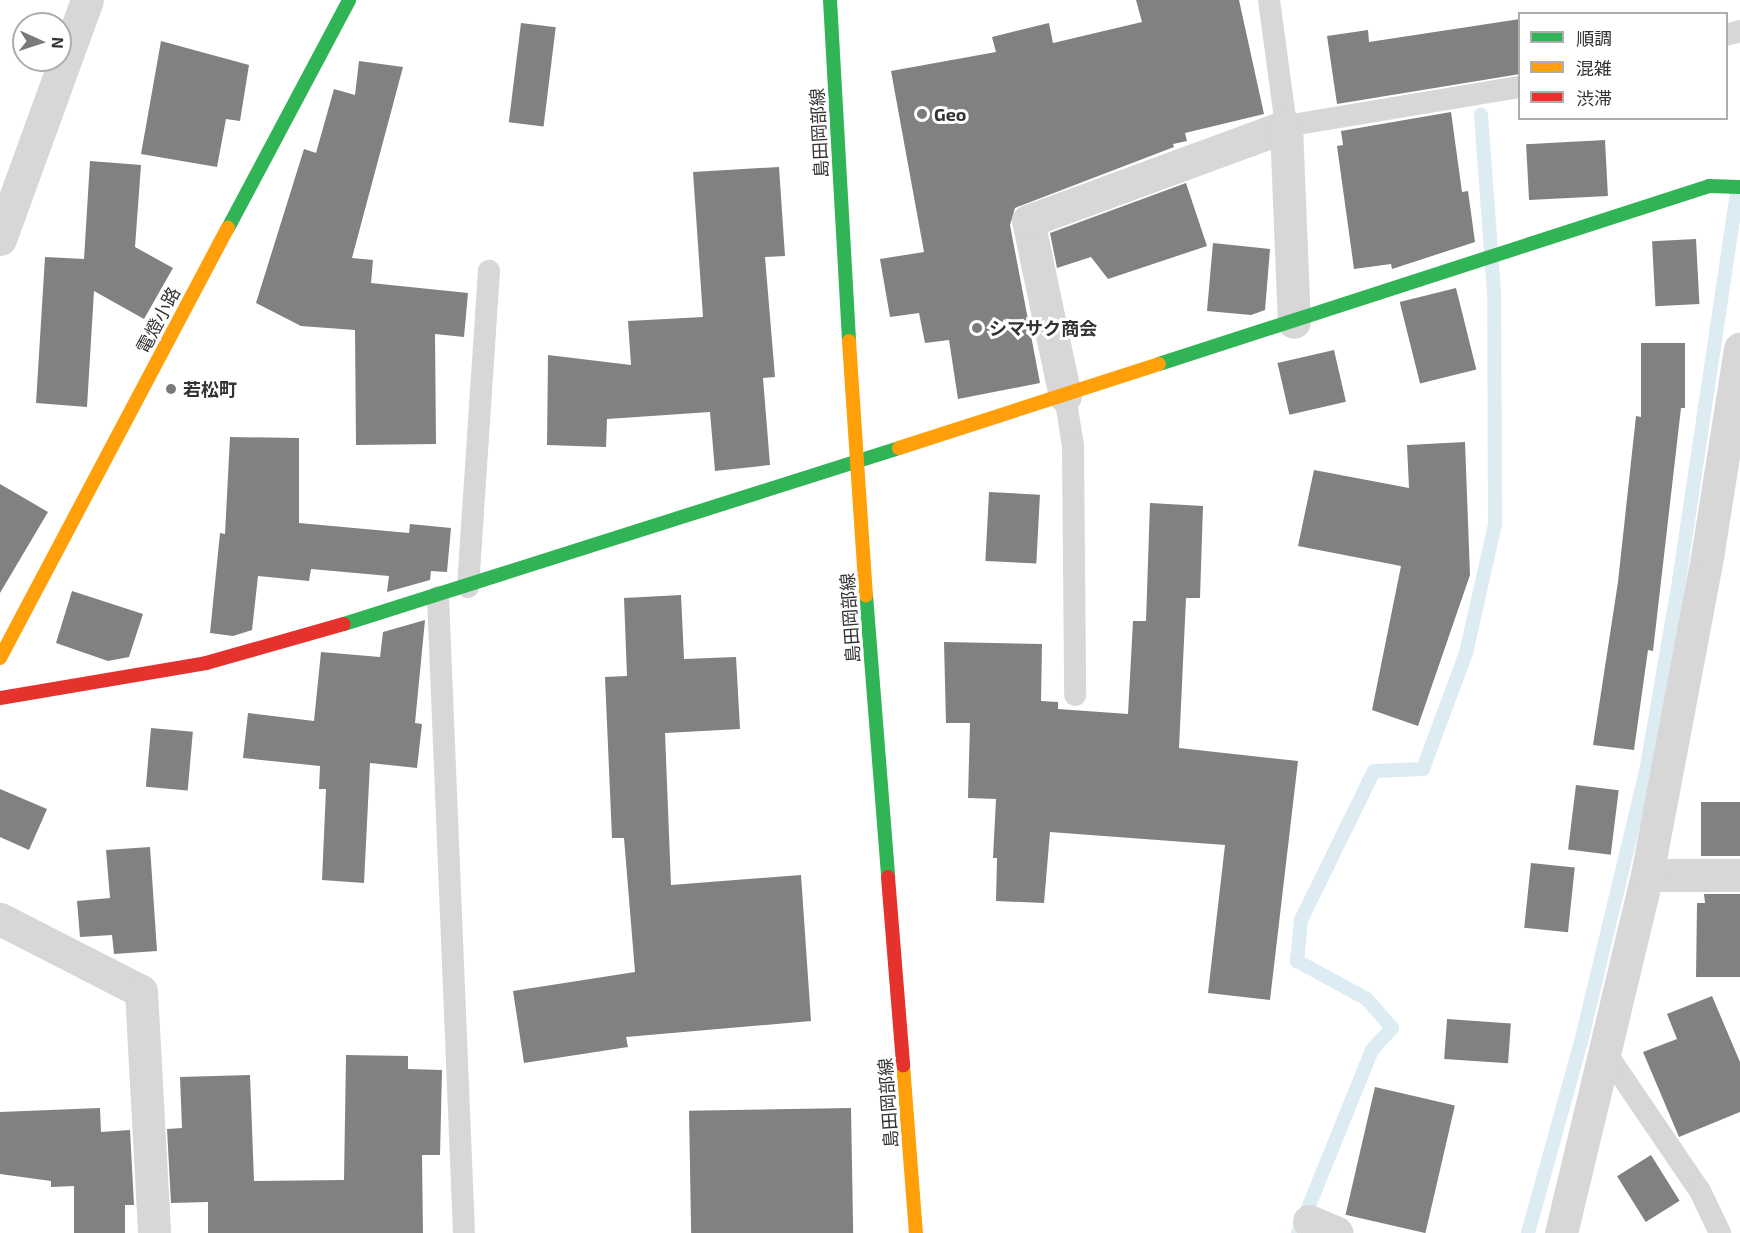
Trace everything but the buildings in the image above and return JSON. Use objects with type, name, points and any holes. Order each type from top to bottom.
[{"type":"street","points":[[0,239],[87,0]]},
{"type":"street","name":"電燈小路","points":[[0,658],[349,0]]},
{"type":"street","name":"島田岡部線","points":[[830,0],[856,463],[916,1233]]},
{"type":"street","points":[[1065,396],[1028,221],[1286,126],[1294,322]]},
{"type":"street","points":[[0,698],[206,663],[438,597],[1709,186],[1740,187]]},
{"type":"street","points":[[1561,1233],[1647,875],[1730,472],[1740,349]]},
{"type":"street","points":[[1647,875],[1740,875]]},
{"type":"street","points":[[0,919],[141,991],[154,1233]]},
{"type":"lane","points":[[1269,0],[1286,126],[1518,87]]},
{"type":"lane","points":[[468,587],[489,271]]},
{"type":"lane","points":[[1065,396],[1073,446],[1075,695]]},
{"type":"lane","points":[[438,597],[464,1233]]},
{"type":"lane","points":[[1604,1050],[1700,1191],[1720,1233]]},
{"type":"waterway","points":[[1298,1233],[1372,1050],[1392,1028],[1367,999],[1297,961],[1301,920],[1374,771],[1423,769],[1466,653],[1495,524],[1494,292],[1481,114]]},
{"type":"waterway","points":[[1528,1233],[1581,1042],[1646,772],[1679,581],[1738,187]]},
{"type":"traffic: fast","points":[[228,228],[349,0]]},
{"type":"traffic: fast","points":[[830,0],[849,341]]},
{"type":"traffic: fast","points":[[1159,364],[1709,186],[1740,187]]},
{"type":"traffic: fast","points":[[344,624],[899,448]]},
{"type":"traffic: fast","points":[[866,595],[888,877]]},
{"type":"traffic: slow","points":[[0,658],[228,228]]},
{"type":"traffic: slow","points":[[849,341],[866,595]]},
{"type":"traffic: slow","points":[[899,448],[1159,364]]},
{"type":"traffic: slow","points":[[903,1065],[916,1233]]},
{"type":"traffic: jam","points":[[0,698],[206,663],[344,624]]},
{"type":"traffic: jam","points":[[888,877],[903,1065]]},
{"type":"place","name":"Geo","points":[[922,114]]},
{"type":"place","name":"シマサク商会","points":[[977,328]]},
{"type":"place","name":"若松町","points":[[171,389]]}]
